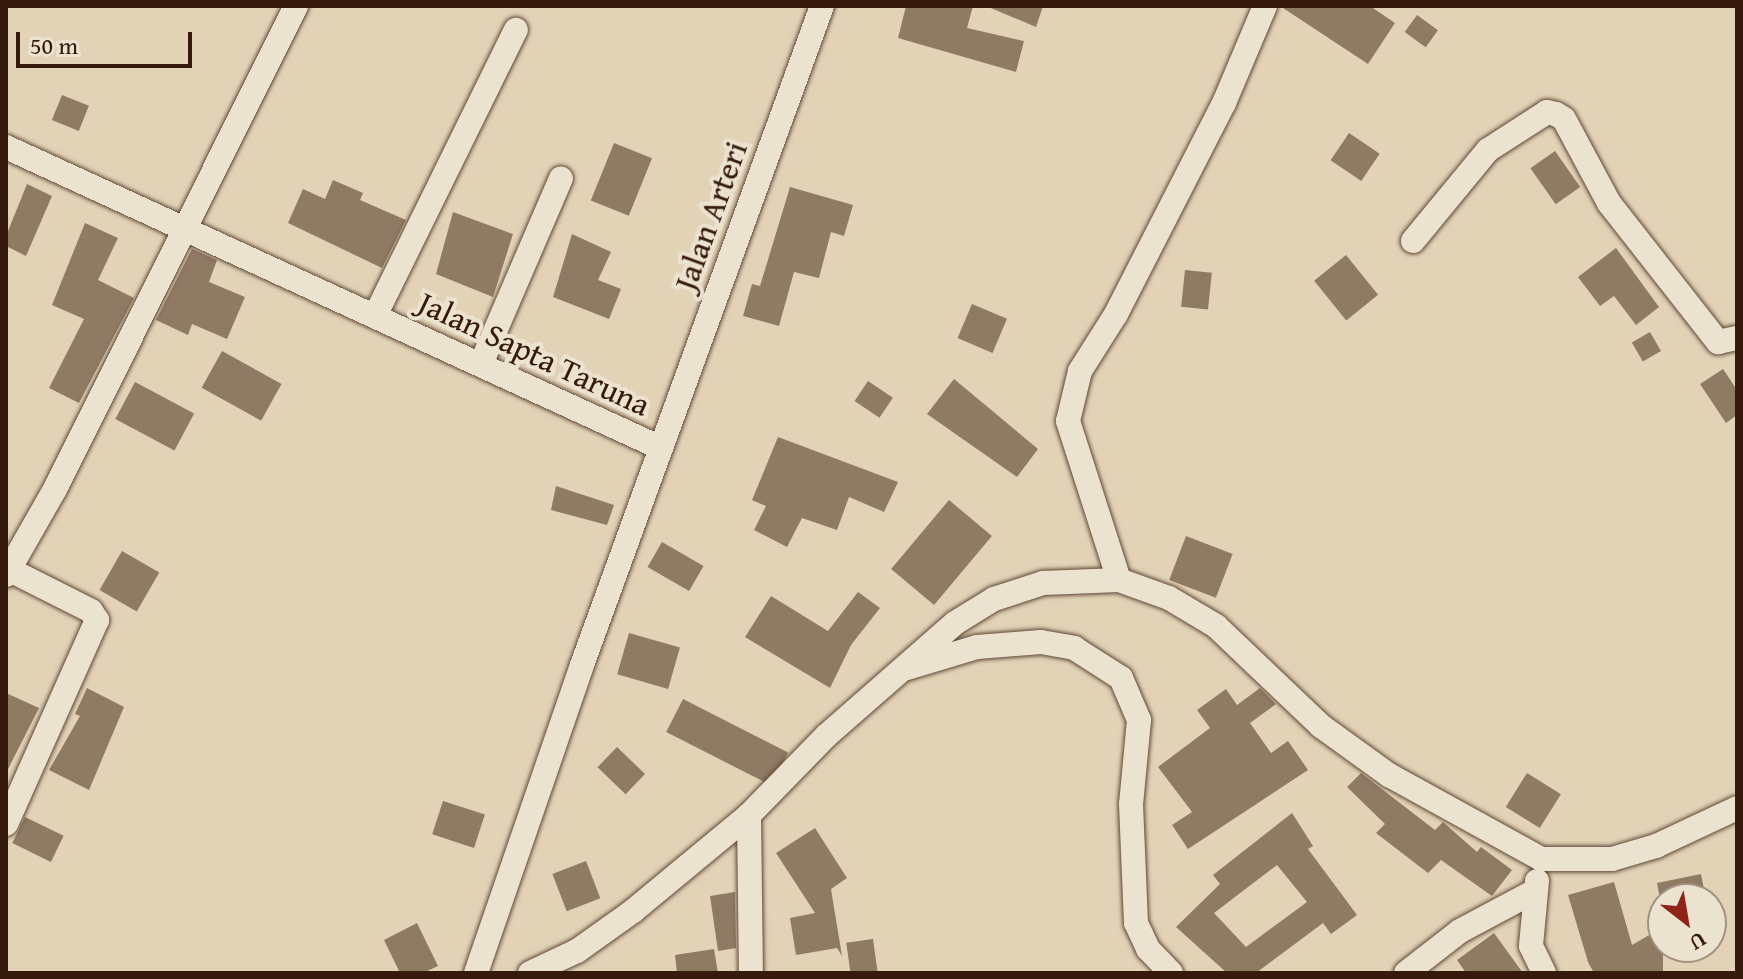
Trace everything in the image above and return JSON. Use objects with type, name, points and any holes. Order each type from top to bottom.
[{"type":"street","points":[[6,824],[97,620],[91,611],[7,571],[55,489],[182,229],[296,6]]},
{"type":"street","name":"Jalan Arteri","points":[[661,448],[822,6]]},
{"type":"street","points":[[1119,580],[1068,421],[1080,371],[1116,314],[1224,103],[1265,6]]},
{"type":"street","points":[[375,316],[516,30]]},
{"type":"street","points":[[1413,241],[1488,150],[1547,112],[1556,114],[1564,119],[1609,203],[1718,342],[1737,338]]},
{"type":"street","name":"Jalan Sapta Taruna","points":[[6,147],[661,448],[476,973]]},
{"type":"street","points":[[481,364],[561,178]]},
{"type":"street","points":[[530,973],[577,951],[633,911],[749,815],[902,669],[955,623],[994,599],[1043,583],[1119,580],[1169,598],[1216,626],[1321,726],[1389,775],[1541,859],[1612,859],[1656,846],[1737,808]]},
{"type":"street","points":[[902,669],[977,647],[1041,642],[1074,648],[1121,678],[1139,720],[1131,804],[1136,923],[1148,949],[1171,973]]},
{"type":"street","points":[[749,815],[751,973]]},
{"type":"street","points":[[1541,859],[1531,946],[1544,973]]},
{"type":"street","points":[[1406,973],[1460,931],[1535,891]]},
{"type":"building","points":[[906,6],[973,6],[967,28],[1024,41],[1016,72],[898,38]]},
{"type":"building","points":[[986,6],[1043,6],[1036,27]]},
{"type":"building","points":[[1280,6],[1370,6],[1395,23],[1368,64]]},
{"type":"building","points":[[1417,15],[1438,30],[1426,47],[1405,32]]},
{"type":"building","points":[[62,95],[89,106],[79,131],[52,120]]},
{"type":"building","points":[[1349,133],[1380,154],[1361,181],[1331,160]]},
{"type":"building","points":[[614,143],[652,158],[629,216],[591,200]]},
{"type":"building","points":[[1555,151],[1580,187],[1556,204],[1530,168]]},
{"type":"building","points":[[333,180],[363,193],[360,200],[406,220],[382,268],[288,223],[303,189],[325,199]]},
{"type":"building","points":[[27,184],[52,196],[26,256],[6,246],[6,236]]},
{"type":"building","points":[[790,187],[853,205],[844,236],[831,232],[819,278],[794,272],[779,326],[743,316],[752,284],[760,286]]},
{"type":"building","points":[[453,212],[513,234],[493,297],[436,274]]},
{"type":"building","points":[[85,223],[118,238],[98,280],[134,298],[79,403],[49,388],[84,319],[52,305]]},
{"type":"building","points":[[572,234],[611,252],[598,280],[621,289],[609,319],[553,297]]},
{"type":"building","points":[[1616,248],[1659,307],[1636,325],[1614,296],[1600,306],[1578,277]]},
{"type":"building","points":[[192,249],[217,260],[209,282],[245,297],[227,339],[192,324],[188,335],[156,320]]},
{"type":"building","points":[[1346,255],[1378,295],[1346,320],[1314,281]]},
{"type":"building","points":[[1185,270],[1212,273],[1208,310],[1181,307]]},
{"type":"building","points":[[972,304],[1007,319],[993,353],[958,338]]},
{"type":"building","points":[[1650,332],[1661,351],[1643,362],[1632,342]]},
{"type":"building","points":[[222,351],[281,384],[261,421],[202,388]]},
{"type":"building","points":[[1723,369],[1737,390],[1737,415],[1726,423],[1700,384]]},
{"type":"building","points":[[954,379],[1038,449],[1017,477],[927,414]]},
{"type":"building","points":[[868,381],[893,398],[879,418],[855,401]]},
{"type":"building","points":[[135,382],[194,413],[174,451],[115,419]]},
{"type":"building","points":[[778,437],[898,482],[884,512],[849,497],[837,530],[802,518],[787,547],[754,530],[766,506],[752,500]]},
{"type":"building","points":[[556,486],[614,505],[607,525],[551,510]]},
{"type":"building","points":[[949,500],[992,536],[934,605],[891,569]]},
{"type":"building","points":[[1186,536],[1233,554],[1216,598],[1169,580]]},
{"type":"building","points":[[662,542],[704,566],[689,591],[648,567]]},
{"type":"building","points":[[122,551],[159,572],[137,611],[100,590]]},
{"type":"building","points":[[858,592],[880,608],[851,645],[830,688],[745,637],[771,596],[828,631]]},
{"type":"building","points":[[629,633],[680,648],[668,689],[617,674]]},
{"type":"building","points":[[87,688],[124,707],[89,790],[49,770],[80,716],[75,714]]},
{"type":"building","points":[[1260,688],[1276,704],[1250,723],[1271,753],[1288,741],[1308,770],[1188,849],[1172,825],[1192,812],[1158,767],[1210,728],[1197,710],[1226,689],[1237,705]]},
{"type":"building","points":[[6,693],[39,708],[6,773]]},
{"type":"building","points":[[683,699],[788,753],[771,786],[666,732]]},
{"type":"building","points":[[617,747],[645,774],[626,794],[598,767]]},
{"type":"building","points":[[1361,773],[1435,830],[1443,822],[1477,852],[1481,847],[1512,870],[1492,896],[1441,860],[1428,873],[1376,833],[1385,824],[1347,787]]},
{"type":"building","points":[[1527,773],[1561,794],[1540,828],[1506,807]]},
{"type":"building","points":[[443,801],[485,815],[474,848],[432,834]]},
{"type":"building","points":[[1292,813],[1313,846],[1308,849],[1357,915],[1331,934],[1323,923],[1256,973],[1227,973],[1176,927],[1220,884],[1213,875]],"holes":[[[1277,865],[1307,902],[1246,947],[1214,913]]]},
{"type":"building","points":[[25,817],[64,836],[51,862],[12,843]]},
{"type":"building","points":[[815,828],[847,878],[831,889],[842,956],[837,948],[796,955],[790,918],[815,913],[776,853]]},
{"type":"building","points":[[586,861],[600,898],[567,911],[552,874]]},
{"type":"building","points":[[1701,874],[1703,883],[1657,883]]},
{"type":"building","points":[[1614,882],[1632,945],[1647,936],[1647,963],[1663,963],[1663,973],[1594,973],[1568,895]]},
{"type":"building","points":[[735,892],[736,948],[718,951],[710,896]]},
{"type":"building","points":[[417,923],[438,966],[423,973],[400,973],[384,940]]},
{"type":"building","points":[[1494,933],[1523,973],[1466,973],[1457,960]]},
{"type":"building","points":[[873,939],[878,973],[851,973],[846,943]]},
{"type":"building","points":[[714,949],[718,973],[677,973],[675,955]]}]
